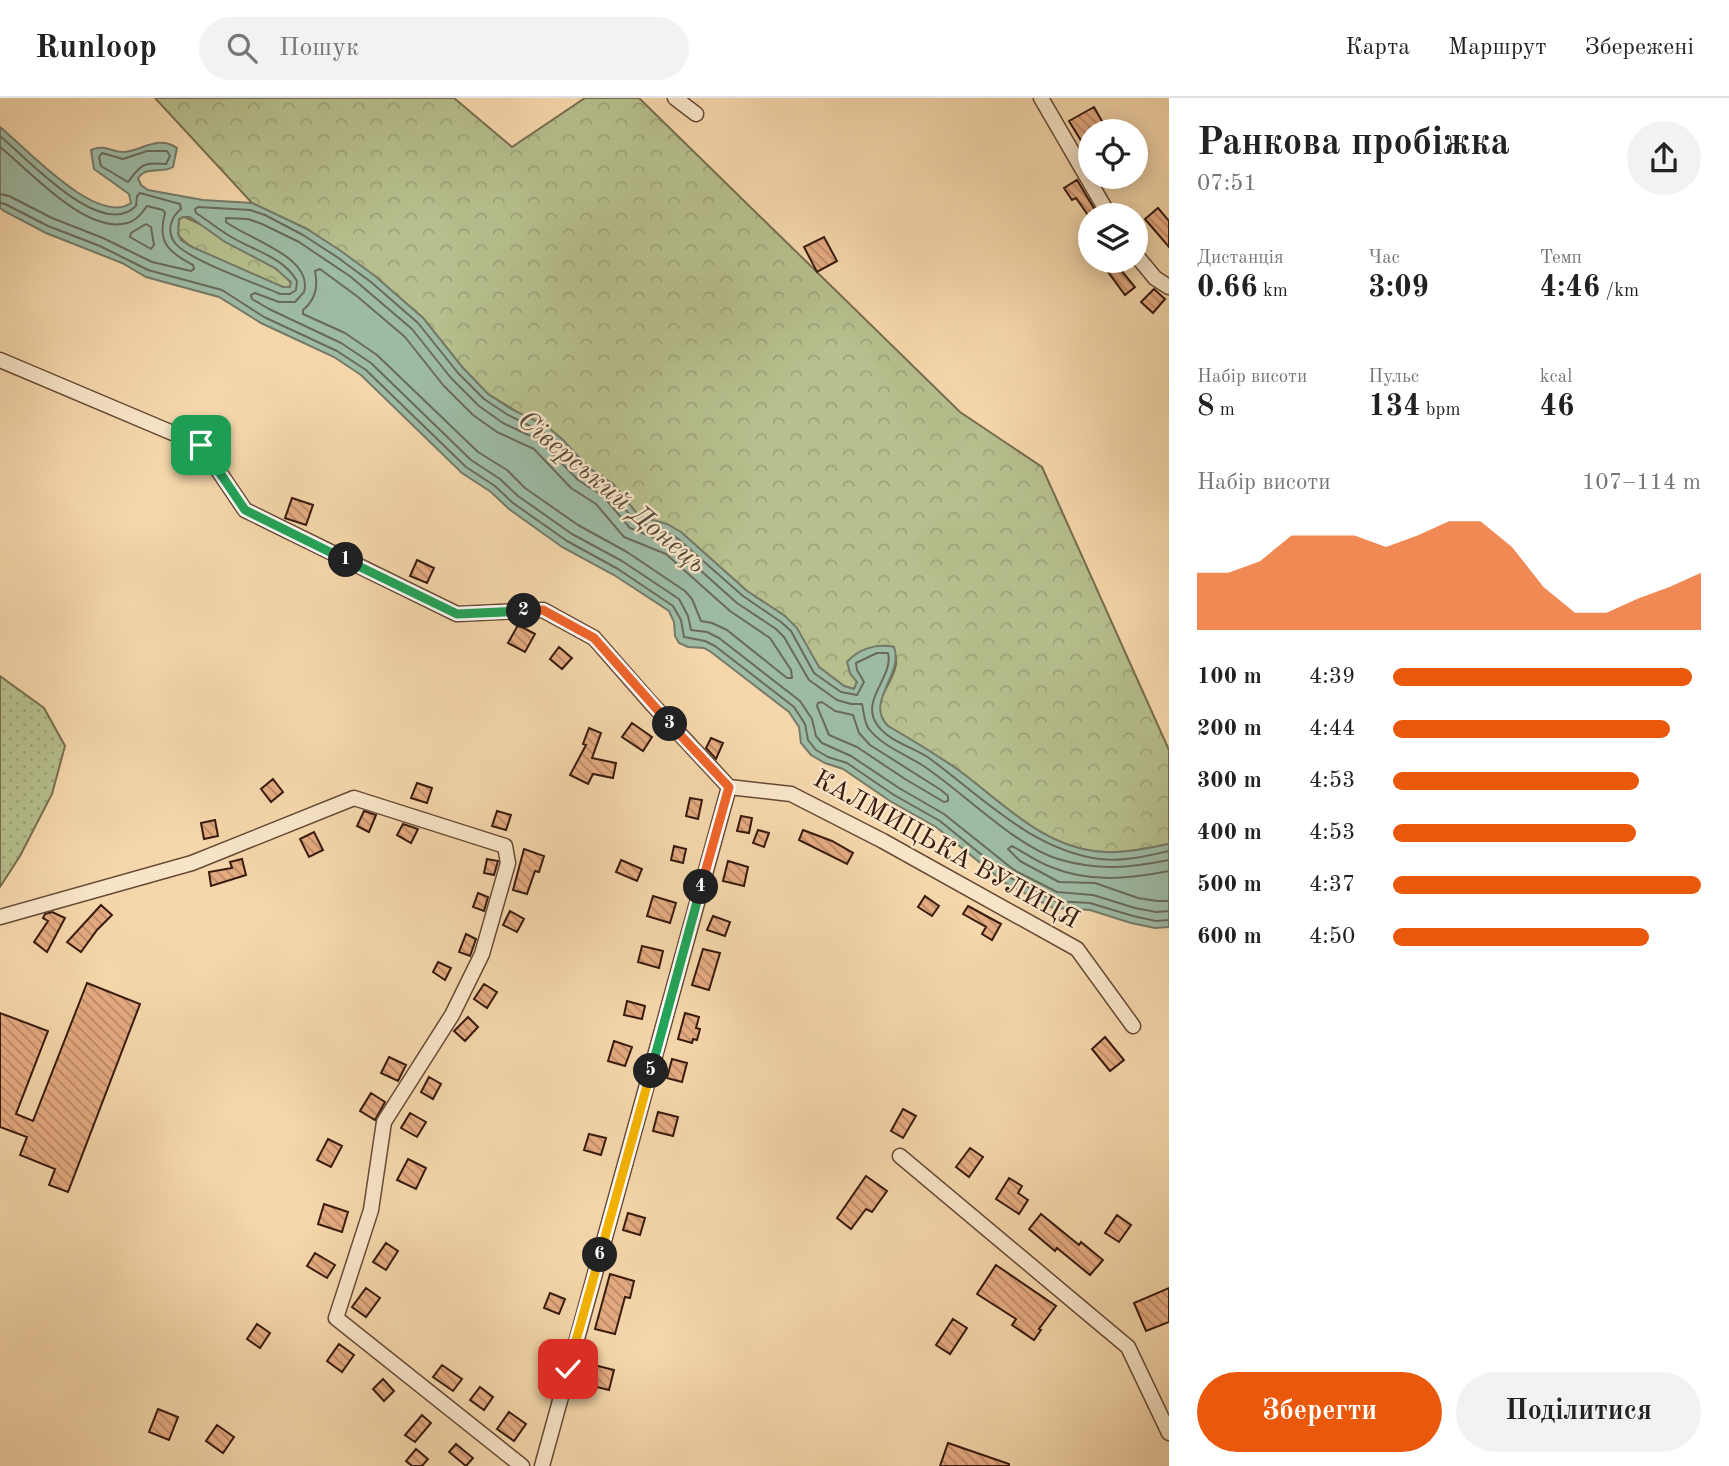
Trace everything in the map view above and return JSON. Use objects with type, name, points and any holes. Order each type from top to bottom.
[{"type":"street","points":[[675,98],[696,114]]},
{"type":"street","points":[[1041,98],[1102,203]]},
{"type":"street","points":[[1148,270],[1169,287]]},
{"type":"street","points":[[0,360],[201,445],[245,510],[457,614],[543,610],[594,638],[729,787],[542,1466]]},
{"type":"street","name":"КАЛМИЦЬКА ВУЛИЦЯ","points":[[729,787],[791,794],[894,847],[1077,949],[1133,1026]]},
{"type":"street","points":[[0,917],[192,863],[354,798],[505,846],[508,863],[482,954],[452,1015],[384,1122],[372,1210],[336,1318],[523,1466]]},
{"type":"street","points":[[900,1156],[1128,1348],[1169,1433]]},
{"type":"green space","points":[[155,98],[454,98],[512,147],[585,98],[639,98],[960,412],[1042,467],[1169,750],[1169,844],[1105,852],[1063,843],[1025,822],[957,769],[888,726],[882,718],[880,703],[896,664],[894,647],[873,648],[850,673],[857,682],[854,689],[844,686],[819,667],[785,616],[747,591],[681,532],[639,516],[613,484],[527,418],[488,394],[423,318],[375,276],[307,229],[252,203]]},
{"type":"green space","points":[[183,217],[275,268],[291,283],[290,287],[283,287],[243,272],[185,242],[178,234],[179,219]]},
{"type":"green space","points":[[0,676],[44,708],[65,746],[52,794],[20,856],[0,887]]},
{"type":"water","name":"Сіверський Донець","points":[[0,127],[43,166],[81,195],[100,204],[117,207],[131,203],[129,194],[94,169],[91,150],[104,148],[123,152],[156,143],[170,144],[177,148],[173,167],[142,174],[138,178],[141,185],[148,190],[203,200],[252,203],[307,229],[341,251],[375,276],[423,318],[488,394],[548,427],[589,468],[613,484],[639,516],[667,524],[681,532],[747,591],[785,616],[797,628],[819,667],[844,686],[854,689],[857,682],[850,673],[847,662],[851,657],[862,650],[894,647],[894,668],[880,707],[888,726],[957,769],[1025,822],[1063,843],[1105,852],[1169,844],[1169,927],[1155,928],[1131,923],[1090,910],[1053,908],[1005,883],[936,827],[890,801],[843,769],[811,755],[801,743],[799,727],[789,712],[711,652],[679,643],[669,611],[614,575],[562,547],[462,473],[361,375],[334,357],[261,323],[219,297],[146,277],[122,263],[46,233],[0,208]],"holes":[[[190,217],[225,242],[275,268],[291,282],[290,287],[283,287],[181,240],[178,234],[179,219]]]},
{"type":"building","points":[[1094,107],[1101,119],[1078,119],[1078,136],[1069,121]]},
{"type":"building","points":[[1077,180],[1078,189],[1082,189],[1091,203],[1080,203],[1076,198],[1072,200],[1064,188]]},
{"type":"building","points":[[1158,208],[1169,221],[1169,247],[1148,222],[1148,216]]},
{"type":"building","points":[[824,237],[837,261],[817,272],[804,247]]},
{"type":"building","points":[[1109,273],[1123,273],[1135,287],[1125,295]]},
{"type":"building","points":[[1154,289],[1165,299],[1153,313],[1141,302]]},
{"type":"building","points":[[292,498],[313,505],[306,525],[285,518]]},
{"type":"building","points":[[417,560],[434,568],[427,583],[410,576]]},
{"type":"building","points":[[518,625],[535,634],[525,652],[508,643]]},
{"type":"building","points":[[559,647],[572,658],[562,669],[550,659]]},
{"type":"building","points":[[632,723],[652,737],[643,751],[622,737]]},
{"type":"building","points":[[589,728],[601,733],[592,758],[616,763],[613,778],[593,774],[588,784],[570,775],[586,745],[583,744]]},
{"type":"building","points":[[711,738],[723,743],[716,759],[706,748]]},
{"type":"building","points":[[273,779],[283,792],[271,802],[261,789]]},
{"type":"building","points":[[417,783],[432,788],[427,803],[411,798]]},
{"type":"building","points":[[690,798],[702,800],[698,819],[686,816]]},
{"type":"building","points":[[364,811],[376,815],[369,832],[357,826]]},
{"type":"building","points":[[497,811],[511,815],[506,830],[492,826]]},
{"type":"building","points":[[741,816],[752,818],[749,833],[737,831]]},
{"type":"building","points":[[215,820],[218,836],[204,839],[201,823]]},
{"type":"building","points":[[403,824],[418,829],[411,843],[397,835]]},
{"type":"building","points":[[758,830],[769,833],[764,847],[753,843]]},
{"type":"building","points":[[803,830],[832,841],[853,853],[847,864],[799,840]]},
{"type":"building","points":[[314,832],[323,850],[309,857],[300,839]]},
{"type":"building","points":[[674,846],[686,849],[683,863],[671,860]]},
{"type":"building","points":[[524,849],[544,856],[527,894],[513,890]]},
{"type":"building","points":[[242,859],[246,875],[211,886],[209,872],[232,868],[230,862]]},
{"type":"building","points":[[487,859],[498,861],[494,875],[484,873]]},
{"type":"building","points":[[621,860],[642,869],[637,881],[616,872]]},
{"type":"building","points":[[728,861],[748,867],[744,886],[723,881]]},
{"type":"building","points":[[478,893],[488,897],[484,911],[473,907]]},
{"type":"building","points":[[653,896],[676,903],[670,923],[647,916]]},
{"type":"building","points":[[925,896],[939,906],[932,916],[918,907]]},
{"type":"building","points":[[101,905],[112,915],[81,952],[67,942]]},
{"type":"building","points":[[968,906],[1001,924],[992,940],[982,934],[986,927],[963,914]]},
{"type":"building","points":[[510,911],[524,919],[517,932],[503,925]]},
{"type":"building","points":[[52,912],[65,918],[47,952],[34,942],[48,921],[43,918],[45,914]]},
{"type":"building","points":[[713,916],[730,922],[725,936],[707,930]]},
{"type":"building","points":[[466,934],[476,939],[470,956],[459,952]]},
{"type":"building","points":[[642,946],[663,951],[659,968],[638,962]]},
{"type":"building","points":[[703,949],[720,953],[709,990],[692,985]]},
{"type":"building","points":[[438,962],[451,968],[445,980],[433,972]]},
{"type":"building","points":[[87,983],[140,1004],[68,1192],[49,1185],[55,1169],[20,1155],[27,1137],[0,1127],[0,1013],[48,1031],[16,1114],[33,1121]]},
{"type":"building","points":[[484,984],[497,992],[487,1008],[474,999]]},
{"type":"building","points":[[627,1001],[645,1006],[642,1019],[624,1015]]},
{"type":"building","points":[[685,1013],[699,1017],[696,1028],[700,1029],[697,1040],[693,1039],[692,1043],[678,1039]]},
{"type":"building","points":[[468,1017],[478,1027],[465,1041],[454,1031]]},
{"type":"building","points":[[1105,1037],[1124,1060],[1110,1071],[1092,1049]]},
{"type":"building","points":[[614,1041],[632,1047],[625,1066],[608,1061]]},
{"type":"building","points":[[389,1057],[406,1065],[398,1081],[381,1073]]},
{"type":"building","points":[[672,1059],[687,1063],[682,1082],[667,1078]]},
{"type":"building","points":[[429,1077],[441,1084],[433,1099],[421,1092]]},
{"type":"building","points":[[371,1093],[385,1102],[375,1120],[360,1111]]},
{"type":"building","points":[[903,1109],[916,1116],[903,1138],[891,1131]]},
{"type":"building","points":[[658,1112],[678,1117],[673,1136],[653,1131]]},
{"type":"building","points":[[410,1113],[426,1122],[417,1137],[401,1128]]},
{"type":"building","points":[[589,1134],[606,1138],[601,1155],[584,1150]]},
{"type":"building","points":[[328,1139],[342,1146],[331,1167],[317,1160]]},
{"type":"building","points":[[970,1148],[983,1157],[969,1177],[956,1167]]},
{"type":"building","points":[[408,1159],[426,1168],[416,1189],[397,1180]]},
{"type":"building","points":[[866,1176],[887,1191],[872,1212],[866,1209],[851,1229],[837,1218]]},
{"type":"building","points":[[1009,1178],[1022,1186],[1018,1193],[1028,1200],[1019,1214],[996,1199]]},
{"type":"building","points":[[324,1204],[348,1212],[342,1232],[318,1224]]},
{"type":"building","points":[[628,1213],[645,1218],[640,1235],[623,1230]]},
{"type":"building","points":[[1041,1214],[1079,1245],[1081,1242],[1103,1260],[1090,1275],[1029,1229]]},
{"type":"building","points":[[1117,1215],[1131,1225],[1119,1242],[1105,1233]]},
{"type":"building","points":[[386,1243],[398,1251],[386,1270],[373,1262]]},
{"type":"building","points":[[315,1253],[335,1265],[327,1278],[307,1266]]},
{"type":"building","points":[[996,1265],[1056,1306],[1034,1340],[1012,1325],[1016,1319],[977,1294]]},
{"type":"building","points":[[610,1274],[634,1281],[630,1298],[625,1297],[615,1334],[595,1329]]},
{"type":"building","points":[[366,1288],[380,1298],[366,1317],[352,1307]]},
{"type":"building","points":[[1169,1288],[1169,1322],[1146,1331],[1134,1303]]},
{"type":"building","points":[[550,1293],[565,1299],[559,1314],[544,1308]]},
{"type":"building","points":[[953,1319],[967,1328],[950,1354],[936,1345]]},
{"type":"building","points":[[257,1324],[270,1333],[260,1348],[247,1339]]},
{"type":"building","points":[[339,1344],[354,1355],[342,1372],[327,1361]]},
{"type":"building","points":[[586,1363],[614,1370],[609,1390],[581,1383]]},
{"type":"building","points":[[442,1365],[462,1379],[453,1391],[433,1377]]},
{"type":"building","points":[[383,1379],[394,1391],[384,1401],[373,1389]]},
{"type":"building","points":[[480,1387],[493,1397],[484,1410],[470,1400]]},
{"type":"building","points":[[158,1409],[178,1417],[169,1440],[149,1432]]},
{"type":"building","points":[[509,1412],[526,1424],[514,1441],[497,1429]]},
{"type":"building","points":[[422,1415],[431,1423],[415,1442],[405,1435]]},
{"type":"building","points":[[217,1425],[234,1437],[223,1453],[206,1441]]},
{"type":"building","points":[[948,1443],[1009,1464],[1009,1466],[940,1466]]},
{"type":"building","points":[[456,1444],[473,1458],[466,1466],[449,1452]]},
{"type":"building","points":[[416,1449],[428,1459],[422,1466],[412,1466],[406,1461]]},
{"type":"route","points":[[201,445],[245,510],[338,556],[457,614],[543,610],[594,638],[729,787],[568,1369]]}]
